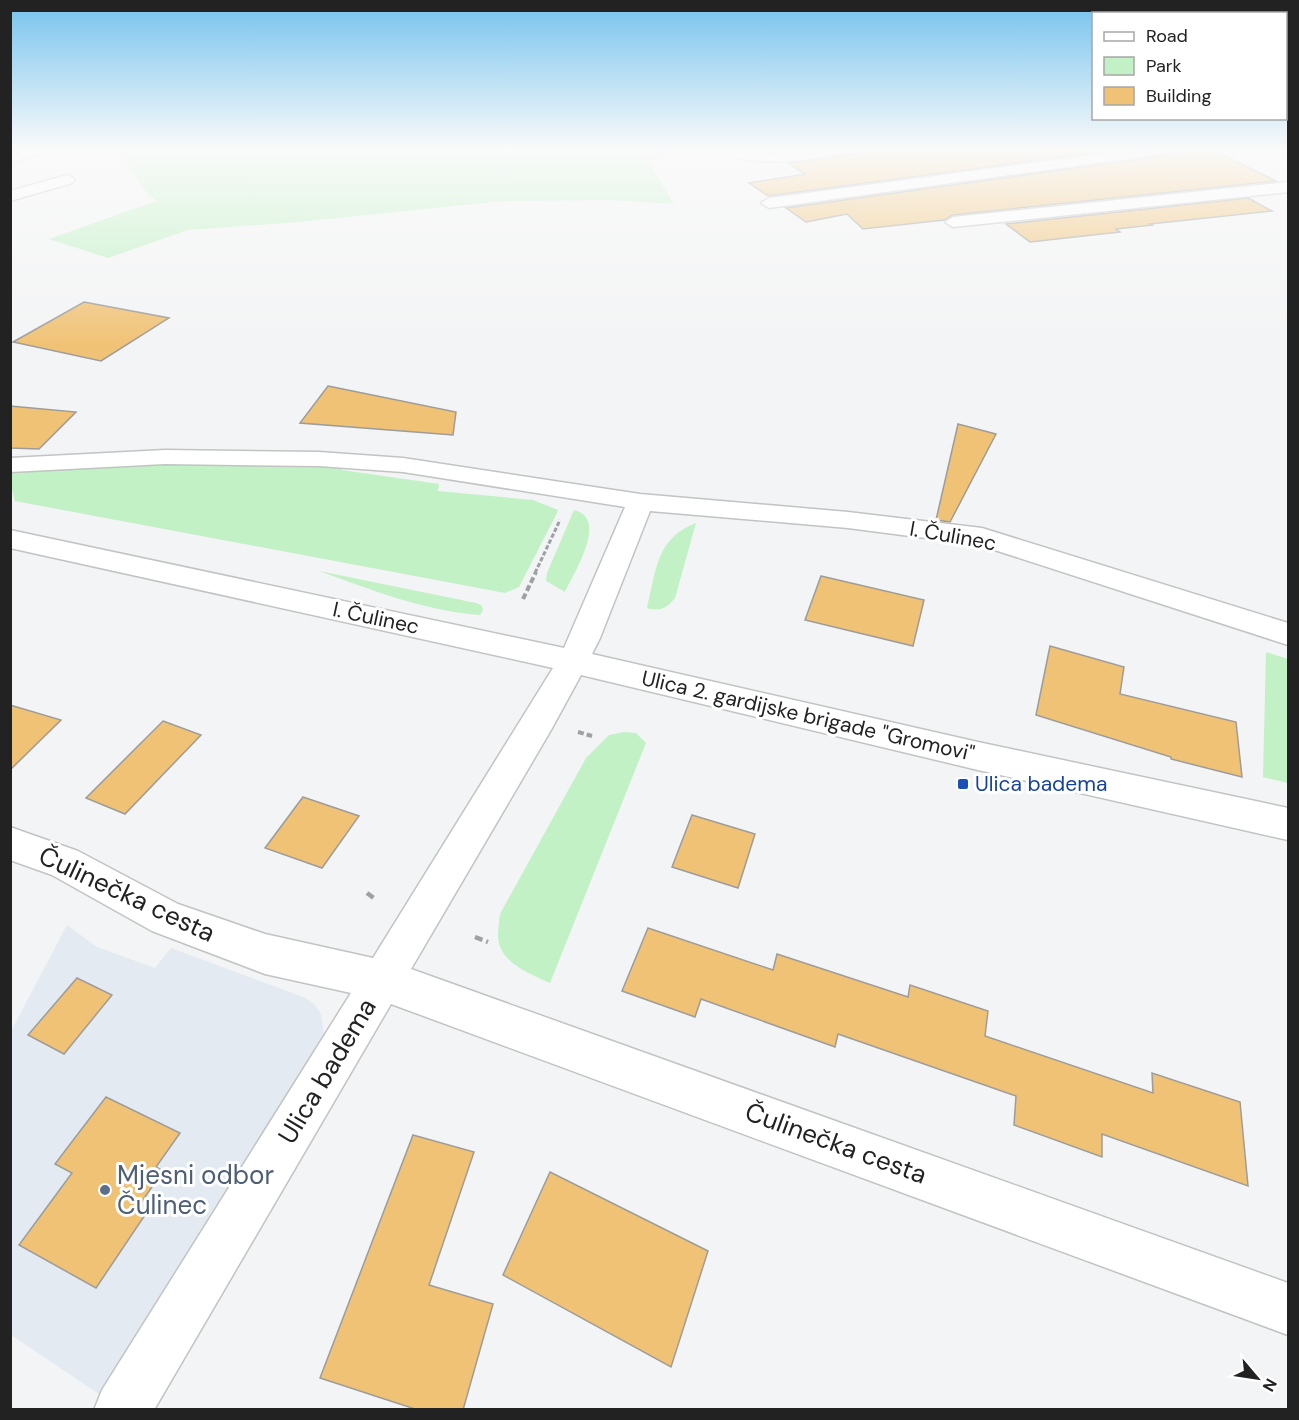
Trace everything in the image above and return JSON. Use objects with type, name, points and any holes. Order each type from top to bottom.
[{"type":"street","points":[[953,222],[1027,214]]},
{"type":"street","name":"I. Čulinec","points":[[10,465],[165,457],[319,459],[403,465],[640,502],[848,520],[982,537],[1288,634]]},
{"type":"street","points":[[382,980],[540,722],[574,661],[640,502]]},
{"type":"street","name":"I. Čulinec","points":[[10,539],[574,661]]},
{"type":"street","name":"Ulica 2. gardijske brigade \"Gromovi\"","points":[[574,661],[978,756],[1288,824]]},
{"type":"street","name":"Čulinečka cesta","points":[[10,843],[65,863],[183,924],[289,961],[382,980],[531,1032],[1288,1309]]},
{"type":"street","name":"Ulica badema","points":[[123,1410],[382,980]]},
{"type":"path","points":[[523,598],[573,491]]},
{"type":"path","points":[[578,732],[592,736]]},
{"type":"path","points":[[367,893],[375,899]]},
{"type":"path","points":[[475,937],[488,942]]},
{"type":"shaded area","points":[[67,925],[97,947],[155,968],[171,948],[306,998],[321,1014],[324,1034],[317,1052],[102,1396],[11,1335],[11,1031]]},
{"type":"green space","points":[[119,214],[373,214],[188,230],[108,258],[49,239]]},
{"type":"green space","points":[[244,462],[343,465],[342,470],[439,484],[438,491],[533,500],[558,510],[519,587],[505,593],[15,501],[11,486],[10,471]]},
{"type":"green space","points":[[574,510],[584,515],[589,524],[589,534],[581,560],[565,592],[546,581],[547,573]]},
{"type":"green space","points":[[696,523],[675,598],[663,608],[656,610],[647,608],[656,569],[665,547],[683,529]]},
{"type":"green space","points":[[319,571],[476,603],[481,605],[483,610],[480,615],[439,609],[378,592]]},
{"type":"green space","points":[[1266,652],[1288,659],[1288,783],[1263,777]]},
{"type":"green space","points":[[624,732],[636,733],[646,743],[550,983],[510,961],[504,954],[498,938],[500,914],[586,758],[609,735]]},
{"type":"building","points":[[795,214],[846,214],[806,222]]},
{"type":"building","points":[[847,214],[960,214],[944,220],[863,229]]},
{"type":"building","points":[[1097,214],[1241,214],[1150,224],[1152,225],[1116,229],[1120,232],[1030,242],[1006,224]]},
{"type":"building","points":[[84,302],[169,318],[101,361],[13,342]]},
{"type":"building","points":[[328,386],[456,412],[453,435],[300,423]]},
{"type":"building","points":[[10,406],[76,412],[39,449],[10,448]]},
{"type":"building","points":[[958,424],[996,434],[950,522],[936,520]]},
{"type":"building","points":[[821,576],[924,600],[913,646],[805,620]]},
{"type":"building","points":[[1050,646],[1124,667],[1120,694],[1236,722],[1242,777],[1171,759],[1171,757],[1036,715]]},
{"type":"building","points":[[10,705],[61,720],[10,770]]},
{"type":"building","points":[[163,721],[201,735],[125,814],[86,798]]},
{"type":"building","points":[[303,797],[359,816],[322,868],[265,848]]},
{"type":"building","points":[[692,815],[755,834],[738,888],[672,867]]},
{"type":"building","points":[[648,928],[773,970],[777,954],[908,997],[910,985],[988,1011],[985,1036],[1153,1093],[1152,1073],[1240,1102],[1248,1186],[1102,1134],[1102,1157],[1014,1125],[1016,1096],[838,1034],[835,1047],[701,999],[695,1017],[622,991]]},
{"type":"building","points":[[77,978],[112,995],[64,1054],[28,1035]]},
{"type":"building","name":"Mjesni odbor Čulinec","points":[[106,1097],[180,1133],[156,1167],[163,1171],[138,1207],[147,1212],[96,1288],[19,1245],[72,1173],[55,1164]]},
{"type":"building","points":[[413,1135],[474,1152],[429,1285],[493,1304],[463,1410],[418,1410],[320,1378]]},
{"type":"building","points":[[550,1172],[708,1251],[671,1367],[503,1275]]},
{"type":"place","name":"Ulica badema","points":[[963,784]]},
{"type":"place","name":"Mjesni odbor Čulinec","points":[[105,1190]]}]
